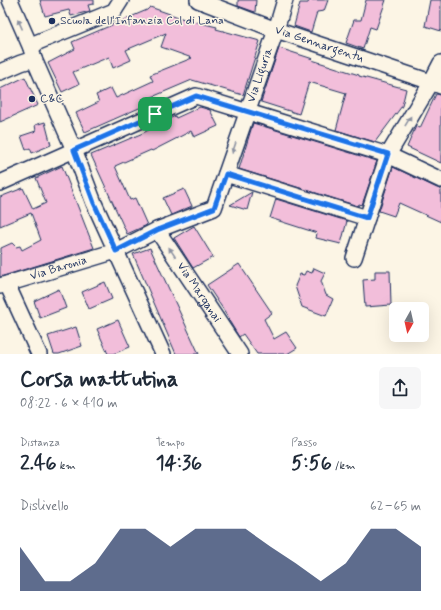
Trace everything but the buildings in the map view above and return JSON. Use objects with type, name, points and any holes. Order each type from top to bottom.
[{"type":"street","points":[[0,2],[5,0]]},
{"type":"street","points":[[10,0],[74,150],[94,203],[163,354]]},
{"type":"street","points":[[0,72],[22,63],[32,53],[38,42],[114,11],[122,0]]},
{"type":"street","name":"Via Liguria","points":[[116,251],[157,230],[214,208],[276,30],[284,0]]},
{"type":"street","name":"Via Gennargentu","points":[[202,1],[276,30],[436,84]]},
{"type":"street","points":[[354,258],[388,154],[436,84],[441,63]]},
{"type":"street","points":[[0,183],[196,96],[388,154],[441,180]]},
{"type":"street","points":[[226,174],[367,218]]},
{"type":"street","name":"Via Marganai","points":[[157,230],[240,354]]},
{"type":"street","name":"Via Baronia","points":[[3,285],[116,251]]},
{"type":"street","points":[[3,285],[39,354]]},
{"type":"place","name":"Scuola dell'Infanzia Col di Lana","points":[[52,21]]},
{"type":"place","name":"C&C","points":[[32,99]]},
{"type":"route","points":[[196,96],[388,154],[367,218],[226,174],[214,208],[157,230],[116,251],[94,203],[74,150],[155,114],[196,96]]}]
